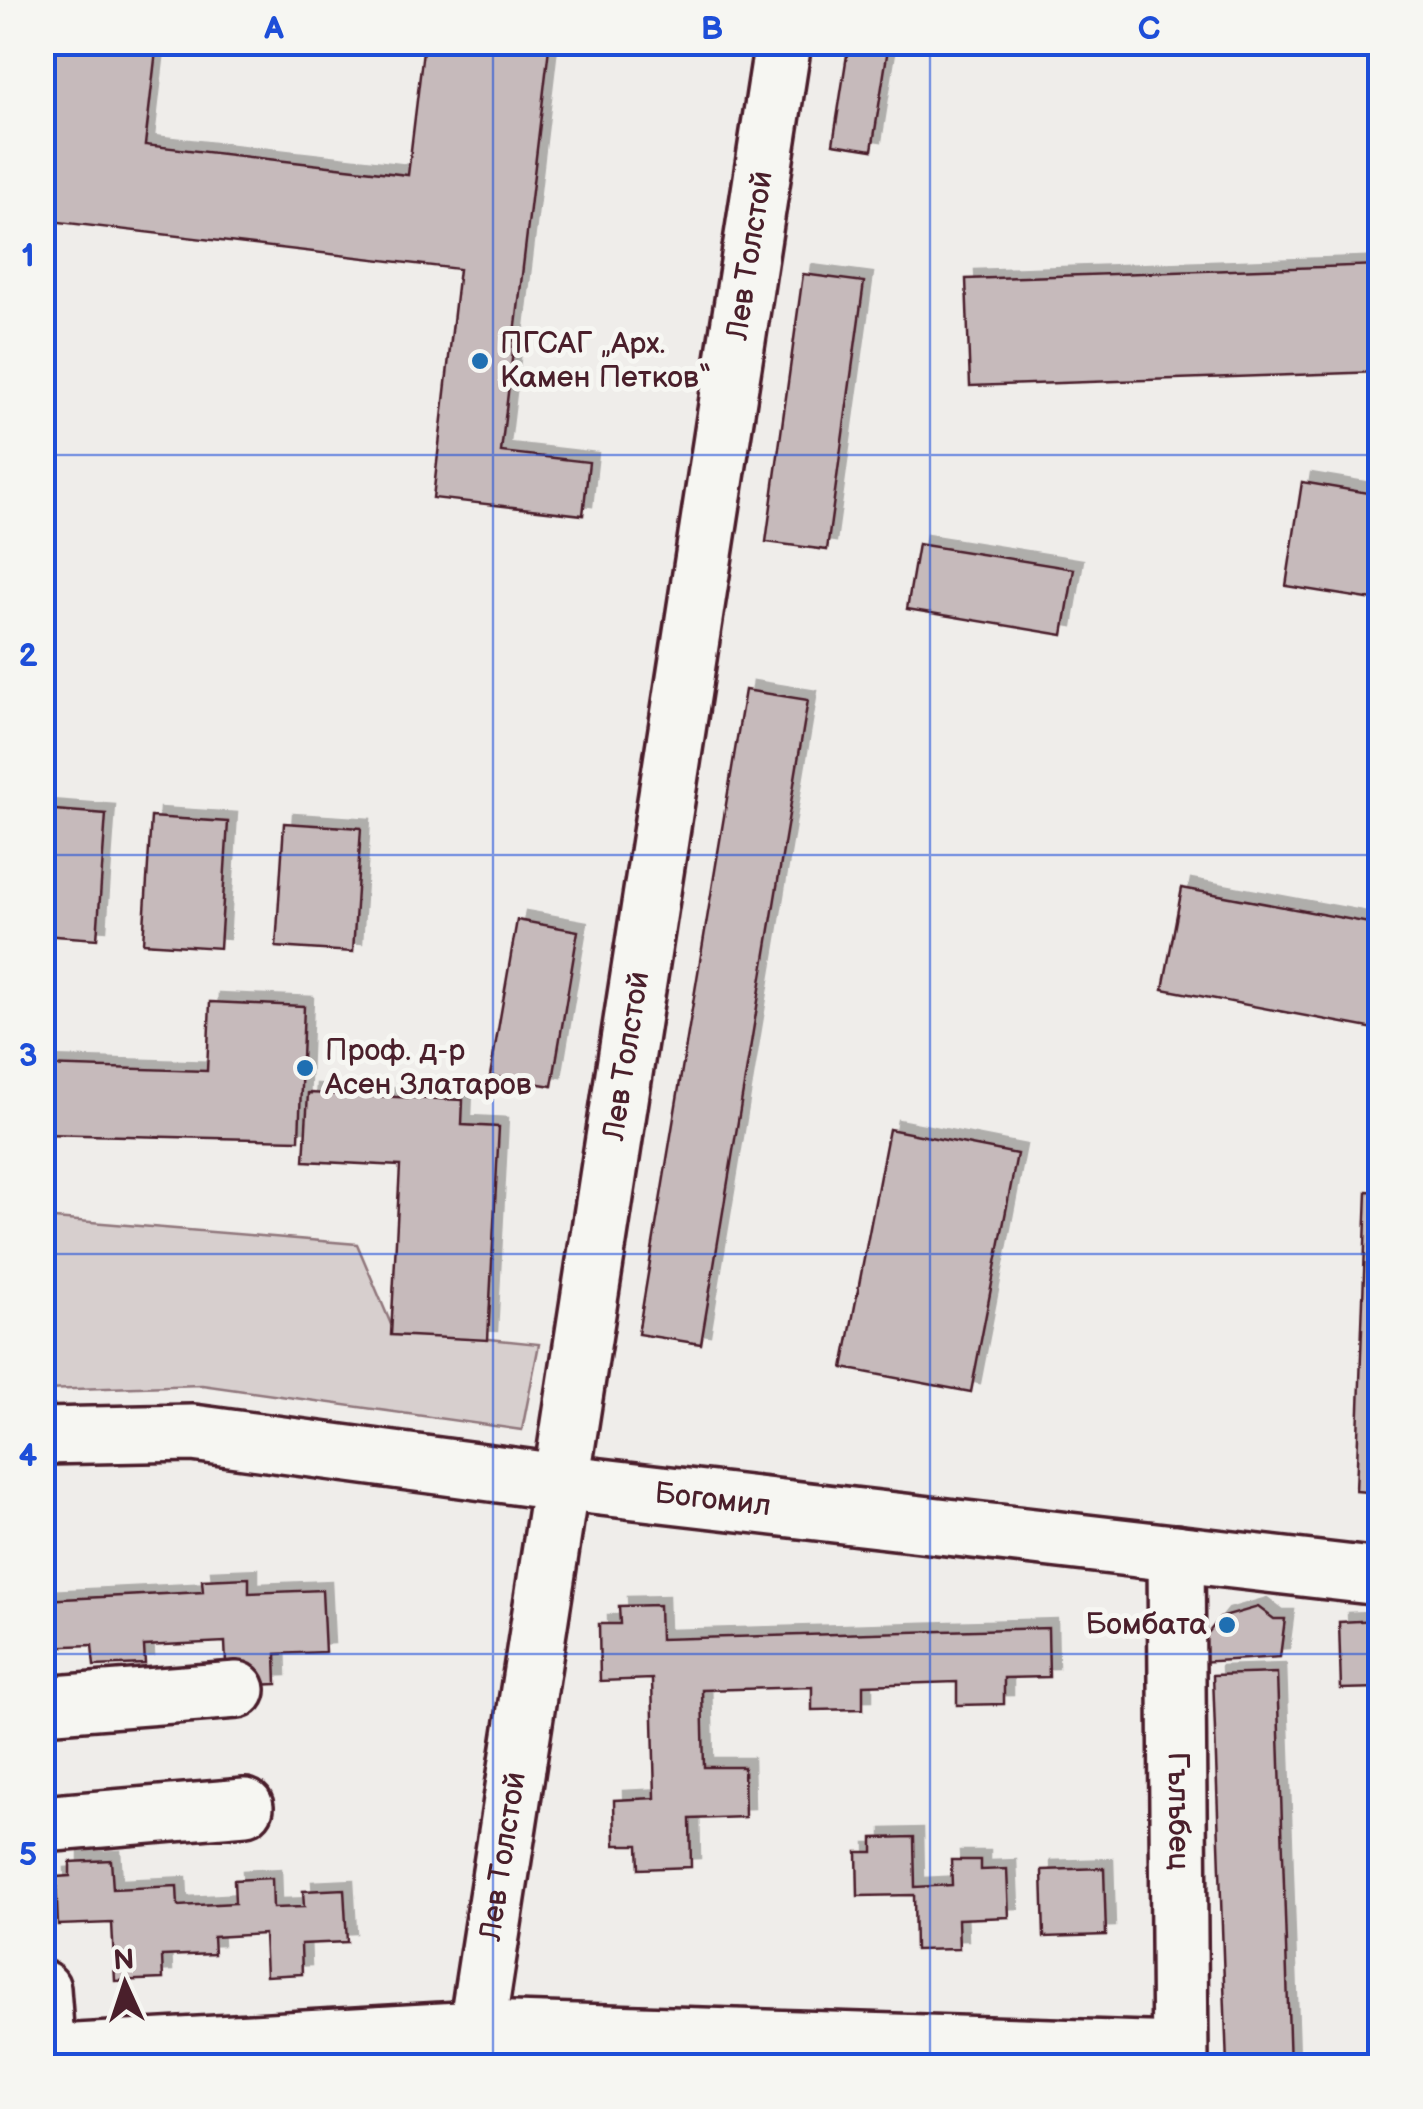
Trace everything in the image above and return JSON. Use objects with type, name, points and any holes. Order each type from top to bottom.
[{"type":"street","name":"Лев Толстой","points":[[474,2048],[558,1482],[784,42]]},
{"type":"street","name":"Богомил","points":[[42,1436],[192,1432],[558,1482],[1380,1577]]},
{"type":"street","name":"Гълъбец","points":[[1176,1553],[1179,2059]]},
{"type":"street","points":[[42,1706],[237,1690]]},
{"type":"street","points":[[42,1824],[244,1807]]},
{"type":"street","points":[[42,1990],[45,2054],[225,2055],[474,2048],[1179,2059]]},
{"type":"shaded area","points":[[42,1218],[357,1244],[393,1329],[539,1344],[522,1430],[202,1385],[43,1390]]},
{"type":"building","name":"ПГСАГ „Арх. Камен Петков“","points":[[42,42],[157,42],[145,145],[408,175],[424,42],[549,48],[501,452],[589,462],[583,515],[433,498],[459,269],[42,220]]},
{"type":"building","points":[[849,42],[889,42],[872,150],[833,144]]},
{"type":"building","points":[[1380,265],[1380,372],[970,386],[966,279]]},
{"type":"building","points":[[803,274],[864,282],[827,550],[766,542]]},
{"type":"building","points":[[1302,482],[1380,495],[1380,601],[1286,586]]},
{"type":"building","points":[[918,544],[1074,569],[1063,635],[907,609]]},
{"type":"building","points":[[745,690],[808,700],[701,1344],[638,1334]]},
{"type":"building","points":[[42,809],[106,814],[97,939],[42,935]]},
{"type":"building","points":[[151,817],[228,822],[220,948],[143,943]]},
{"type":"building","points":[[284,823],[361,828],[353,952],[276,947]]},
{"type":"building","points":[[1182,888],[1380,925],[1380,1030],[1163,989]]},
{"type":"building","points":[[517,920],[578,931],[552,1086],[490,1076]]},
{"type":"building","points":[[210,1002],[304,1006],[299,1140],[42,1134],[42,1066],[207,1071]]},
{"type":"building","points":[[308,1093],[463,1100],[462,1125],[499,1127],[488,1340],[391,1335],[400,1166],[304,1161]]},
{"type":"building","points":[[889,1129],[1017,1154],[971,1392],[843,1368]]},
{"type":"building","points":[[1367,1191],[1380,1192],[1380,1493],[1356,1491]]},
{"type":"building","points":[[249,1578],[249,1593],[322,1590],[325,1652],[276,1654],[277,1684],[227,1686],[225,1642],[144,1646],[145,1664],[94,1666],[92,1645],[42,1647],[42,1600],[203,1592],[202,1580]]},
{"type":"building","points":[[659,1605],[660,1639],[1048,1628],[1049,1677],[1004,1678],[1004,1704],[957,1705],[957,1682],[863,1685],[863,1709],[812,1710],[812,1687],[702,1690],[704,1767],[744,1767],[745,1817],[690,1819],[691,1867],[639,1869],[638,1845],[615,1845],[614,1800],[655,1798],[652,1679],[600,1681],[599,1624],[620,1624],[619,1606]]},
{"type":"building","points":[[1258,1607],[1274,1619],[1285,1619],[1280,1657],[1199,1662],[1204,1638],[1220,1618]]},
{"type":"building","points":[[1380,1620],[1380,1688],[1341,1689],[1339,1622]]},
{"type":"building","points":[[1277,1673],[1290,2066],[1227,2066],[1213,1675]]},
{"type":"building","points":[[914,1837],[915,1887],[952,1885],[951,1860],[981,1860],[981,1870],[1007,1869],[1009,1917],[958,1919],[959,1949],[915,1950],[914,1895],[858,1896],[857,1852],[873,1852],[873,1838]]},
{"type":"building","points":[[111,1860],[113,1889],[177,1886],[178,1906],[235,1903],[234,1880],[272,1878],[273,1908],[304,1907],[303,1891],[344,1889],[347,1942],[301,1944],[302,1974],[266,1976],[264,1934],[213,1937],[214,1954],[162,1956],[163,1979],[115,1981],[112,1923],[58,1925],[56,1877],[70,1876],[70,1862]]},
{"type":"building","points":[[1104,1868],[1106,1935],[1044,1937],[1042,1870]]},
{"type":"place","name":"ПГСАГ „Арх. Камен Петков“","points":[[480,361]]},
{"type":"place","name":"Проф. д-р Асен Златаров","points":[[305,1068]]},
{"type":"place","name":"Бомбата","points":[[1227,1625]]}]
